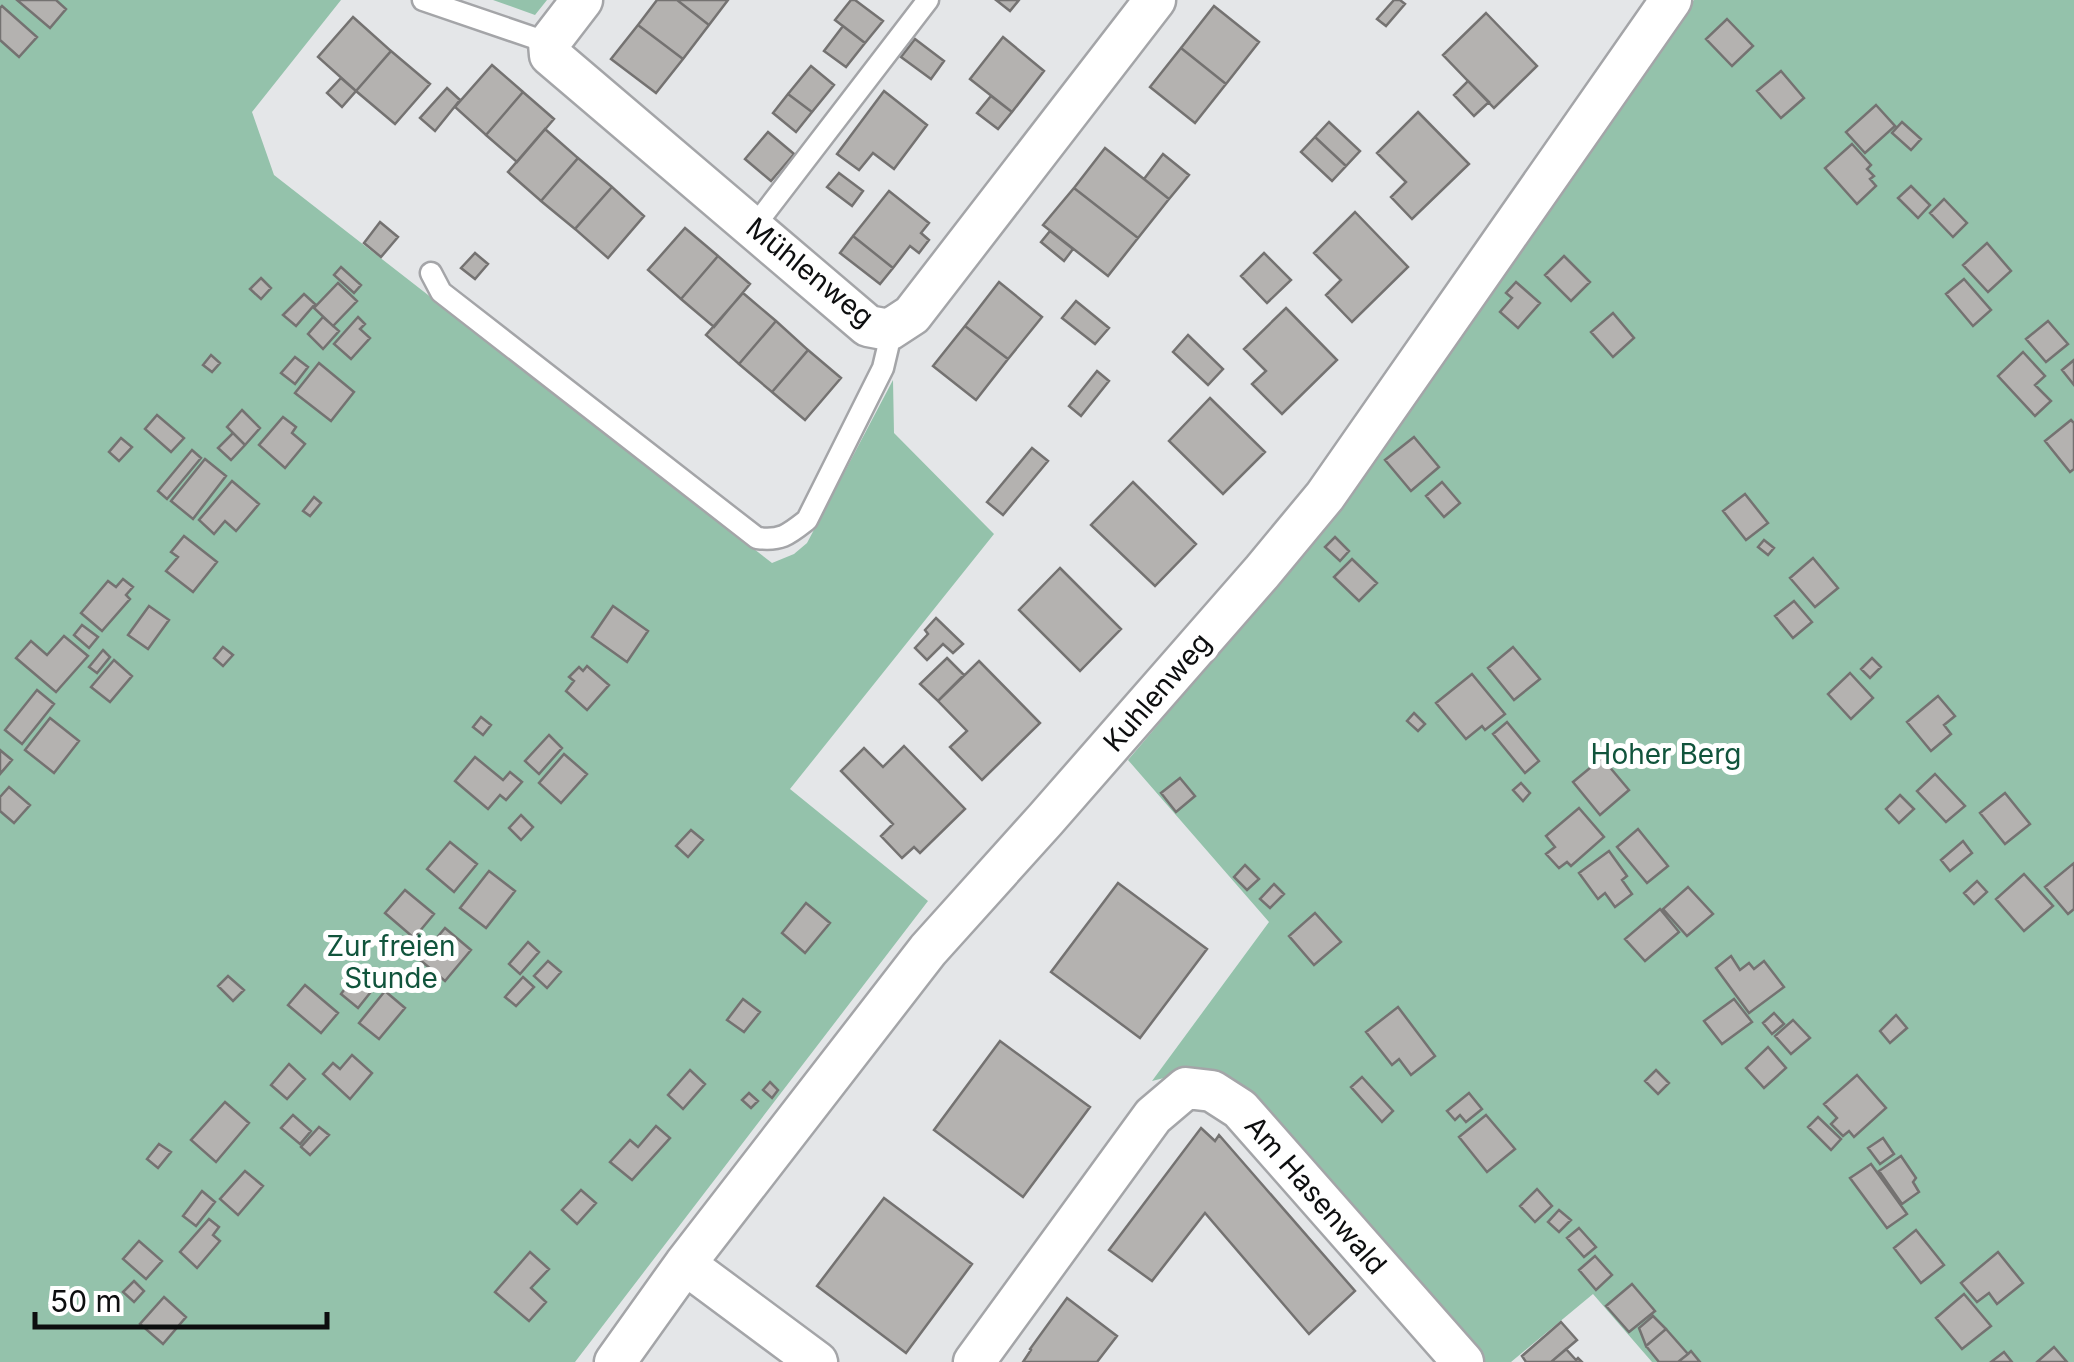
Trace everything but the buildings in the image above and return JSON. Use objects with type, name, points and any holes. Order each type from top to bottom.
[{"type":"street","points":[[549,43],[582,0]]},
{"type":"street","name":"Mühlenweg","points":[[549,43],[550,54],[868,326],[889,330],[912,316],[1155,0]]},
{"type":"street","name":"Kuhlenweg","points":[[615,1362],[685,1264],[928,950],[1325,496],[1671,0]]},
{"type":"street","name":"Am Hasenwald","points":[[974,1362],[1153,1116],[1186,1088],[1212,1091],[1240,1109],[1463,1362]]},
{"type":"street","points":[[685,1264],[817,1362]]},
{"type":"lane","points":[[423,0],[549,43]]},
{"type":"lane","points":[[753,228],[928,0]]},
{"type":"lane","points":[[432,274],[441,292],[757,538],[774,540],[790,534],[806,520],[883,368],[889,330]]},
{"type":"green space","name":"Zur freien Stunde","points":[[0,0],[341,0],[252,112],[274,175],[772,563],[794,554],[807,543],[893,380],[894,433],[994,534],[790,789],[928,901],[575,1362],[0,1362]]},
{"type":"green space","points":[[493,0],[547,0],[535,15]]},
{"type":"green space","name":"Hoher Berg","points":[[1694,0],[2074,0],[2074,1362],[1652,1362],[1593,1294],[1511,1362],[1479,1362],[1192,1071],[1152,1081],[1269,922],[1128,760],[1335,516]]}]
